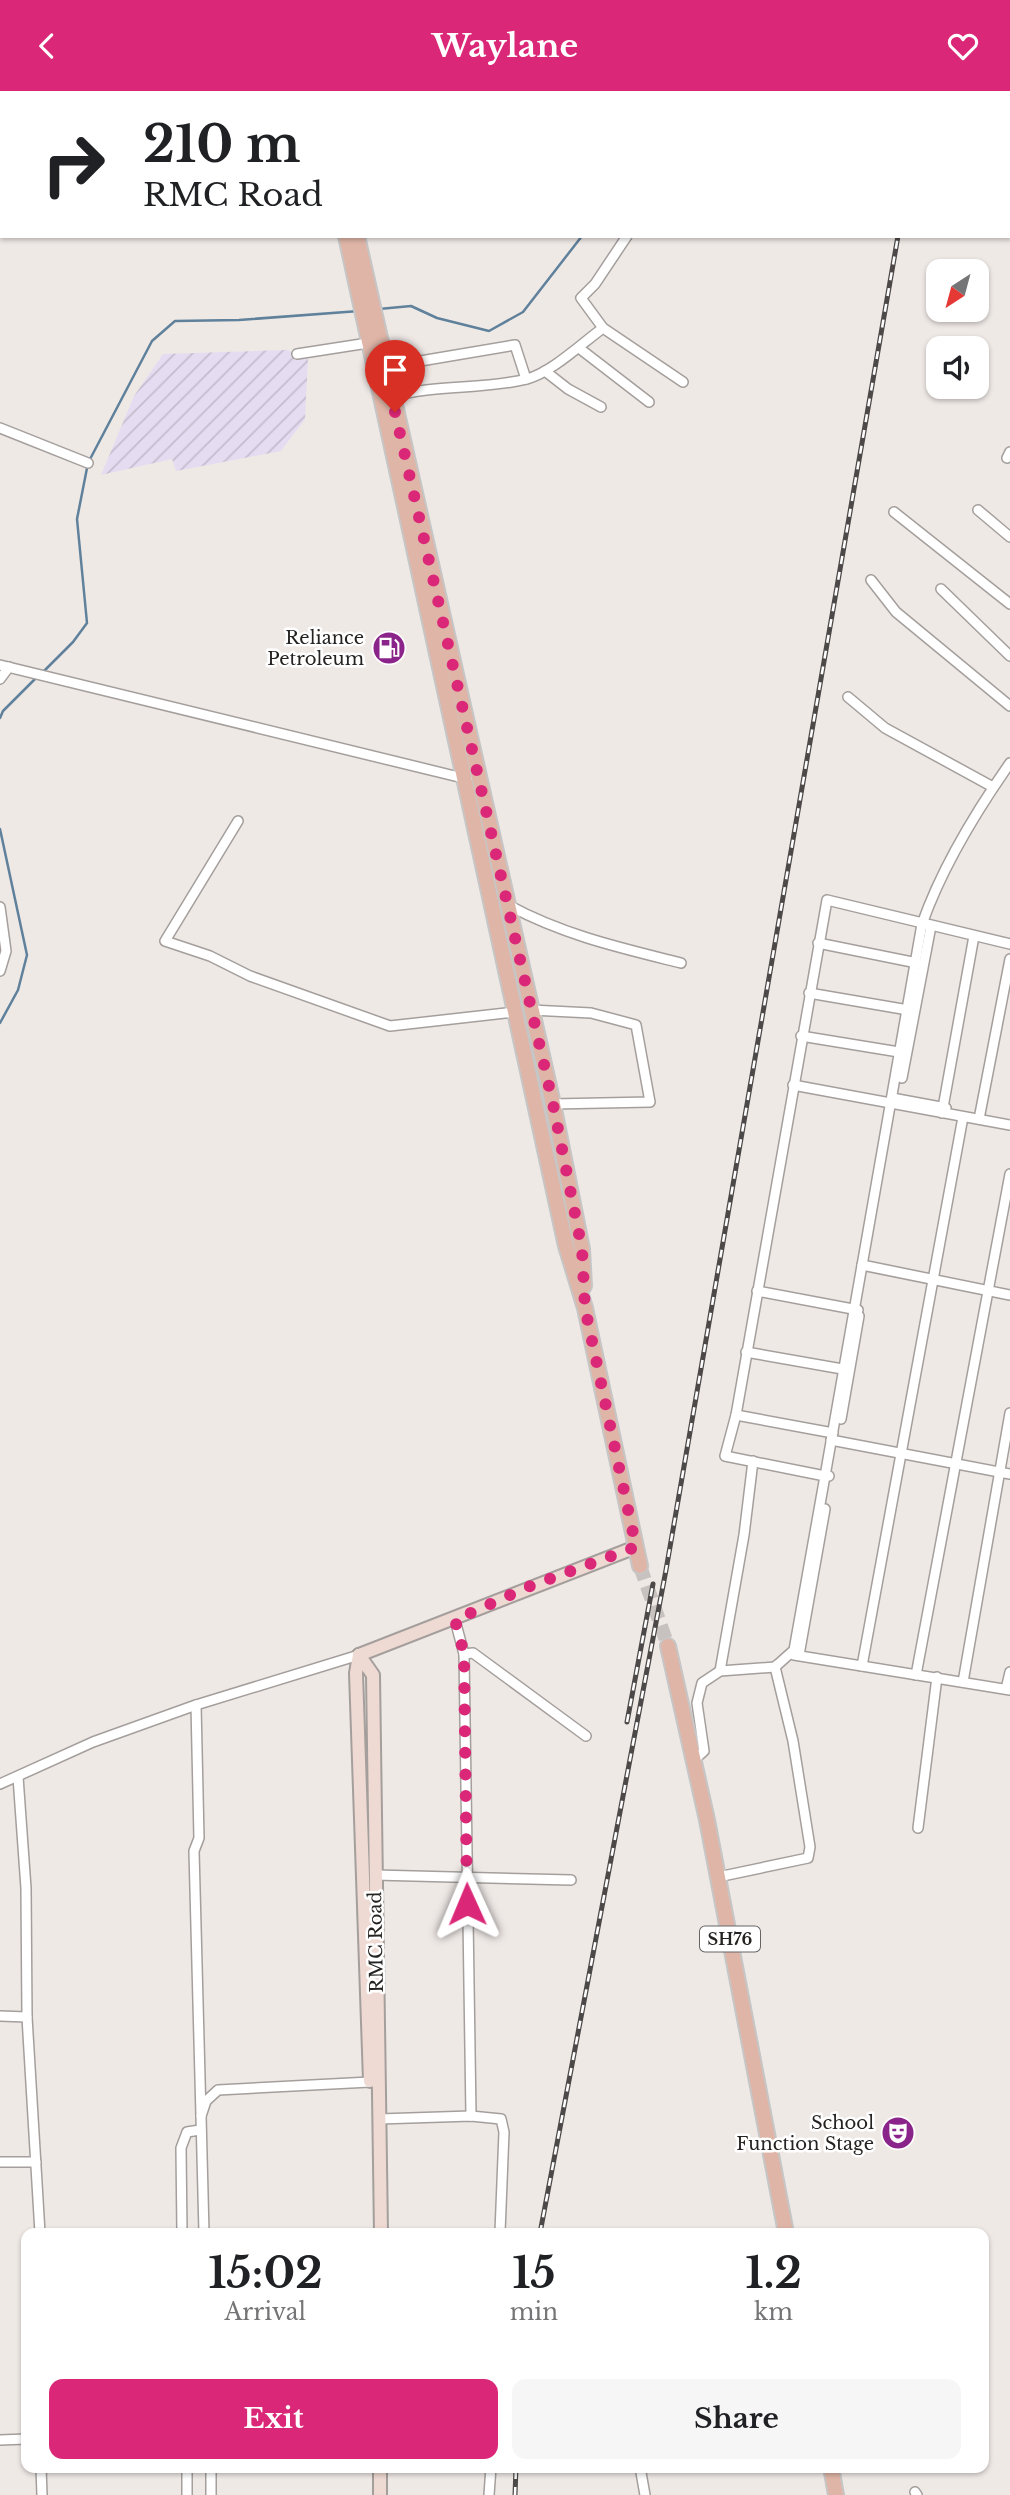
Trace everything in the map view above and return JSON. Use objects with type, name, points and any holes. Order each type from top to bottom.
[{"type":"main road","points":[[347,238],[385,367],[472,777],[517,1020],[566,1246],[585,1308],[640,1566]]},
{"type":"main road","points":[[357,238],[367,310],[368,343],[472,777],[508,905],[553,1104],[582,1249],[585,1308]]},
{"type":"main road","points":[[517,1020],[533,1017]]},
{"type":"main road","name":"SH76","points":[[668,1646],[718,1877],[785,2228]]},
{"type":"main road","points":[[832,2473],[836,2495]]},
{"type":"street","points":[[626,238],[595,284],[581,297],[603,328],[683,382]]},
{"type":"street","points":[[391,397],[413,391],[526,379],[545,371],[603,328]]},
{"type":"street","points":[[297,354],[368,343]]},
{"type":"street","points":[[385,367],[515,345],[526,379]]},
{"type":"street","points":[[579,348],[649,402]]},
{"type":"street","points":[[545,371],[601,407]]},
{"type":"street","points":[[0,428],[88,463]]},
{"type":"street","points":[[978,510],[1010,537]]},
{"type":"street","points":[[894,512],[1010,604]]},
{"type":"street","points":[[871,580],[896,612],[1010,706]]},
{"type":"street","points":[[941,589],[1010,656]]},
{"type":"street","points":[[0,679],[4,666],[472,777]]},
{"type":"street","points":[[848,697],[885,728],[993,787]]},
{"type":"street","points":[[799,1655],[834,1438],[926,925],[938,884],[993,787],[1010,763]]},
{"type":"street","points":[[238,821],[165,941],[210,956],[250,976],[390,1025],[517,1020]]},
{"type":"street","points":[[828,1476],[725,1456],[736,1415],[827,900],[1010,944]]},
{"type":"street","points":[[508,905],[542,923],[581,938],[681,963]]},
{"type":"street","points":[[0,907],[6,951],[0,971]]},
{"type":"street","points":[[943,1110],[974,936]]},
{"type":"street","points":[[818,943],[920,963]]},
{"type":"street","points":[[979,1117],[1010,959]]},
{"type":"street","points":[[809,993],[912,1011]]},
{"type":"street","points":[[533,1017],[591,1013],[636,1025],[650,1103],[553,1104]]},
{"type":"street","points":[[802,1036],[904,1053]]},
{"type":"street","points":[[793,1085],[1010,1122]]},
{"type":"street","points":[[943,1110],[964,1117],[979,1117]]},
{"type":"street","points":[[862,1666],[964,1117]]},
{"type":"street","points":[[916,1675],[1010,1174]]},
{"type":"street","points":[[865,1265],[1010,1295]]},
{"type":"street","points":[[757,1291],[857,1310]]},
{"type":"street","points":[[747,1352],[847,1369]]},
{"type":"street","points":[[963,1682],[1005,1474],[1010,1413]]},
{"type":"street","points":[[736,1415],[1005,1474]]},
{"type":"street","points":[[720,1671],[744,1535],[753,1461]]},
{"type":"street","points":[[775,1667],[794,1650],[828,1476]]},
{"type":"street","points":[[0,1784],[93,1742],[196,1705],[359,1655],[455,1620],[528,1587],[636,1547]]},
{"type":"street","points":[[455,1620],[464,1654],[471,2116]]},
{"type":"street","points":[[464,1654],[473,1653],[586,1736]]},
{"type":"street","points":[[694,1760],[704,1751],[697,1703],[702,1683],[720,1671],[775,1667],[792,1654],[1008,1689],[1010,1672]]},
{"type":"street","name":"RMC Road","points":[[359,1655],[373,1675],[382,2228]]},
{"type":"street","name":"RMC Road","points":[[359,1655],[356,1673],[373,2228]]},
{"type":"street","points":[[718,1877],[808,1858],[810,1847],[793,1741],[775,1667]]},
{"type":"street","points":[[918,1828],[937,1677]]},
{"type":"street","points":[[196,1705],[199,1838],[194,1851],[204,2228]]},
{"type":"street","points":[[18,1777],[26,1888],[26,2017],[40,2228]]},
{"type":"street","points":[[376,1875],[571,1880]]},
{"type":"street","points":[[0,2016],[26,2017]]},
{"type":"street","points":[[201,2116],[206,2101],[218,2090],[370,2082]]},
{"type":"street","points":[[379,2119],[471,2116],[501,2119],[504,2132],[500,2228]]},
{"type":"street","points":[[182,2228],[181,2148],[187,2132],[200,2130]]},
{"type":"street","points":[[0,2161],[36,2162]]},
{"type":"street","points":[[0,2440],[21,2439]]},
{"type":"street","points":[[41,2473],[42,2495]]},
{"type":"street","points":[[187,2473],[187,2495]]},
{"type":"street","points":[[211,2473],[211,2495]]},
{"type":"street","points":[[380,2473],[380,2495]]},
{"type":"street","points":[[387,2473],[388,2495]]},
{"type":"street","points":[[489,2495],[491,2473]]},
{"type":"street","points":[[641,2473],[645,2495]]},
{"type":"shaded area","points":[[287,350],[308,359],[305,419],[281,451],[176,471],[172,459],[101,475],[134,396],[163,354]]},
{"type":"waterway","points":[[379,309],[411,306],[437,318],[489,331],[523,312],[580,238]]},
{"type":"waterway","points":[[42,673],[73,642],[87,623],[77,519],[88,463],[152,341],[175,321],[239,320],[359,311]]},
{"type":"waterway","points":[[0,718],[3,711],[37,677]]},
{"type":"waterway","points":[[0,829],[27,955],[18,990],[0,1023]]},
{"type":"tunnel","points":[[640,1566],[668,1646]]},
{"type":"railway","points":[[541,2228],[666,1570],[898,238]]},
{"type":"railway","points":[[627,1722],[653,1584]]},
{"type":"railway","points":[[515,2495],[516,2473]]},
{"type":"place","name":"Reliance Petroleum","points":[[389,648]]},
{"type":"place","name":"School Function Stage","points":[[898,2133]]},
{"type":"route","points":[[395,412],[553,1104],[582,1249],[585,1308],[636,1547],[528,1587],[455,1620],[464,1654],[467,1904]]}]
